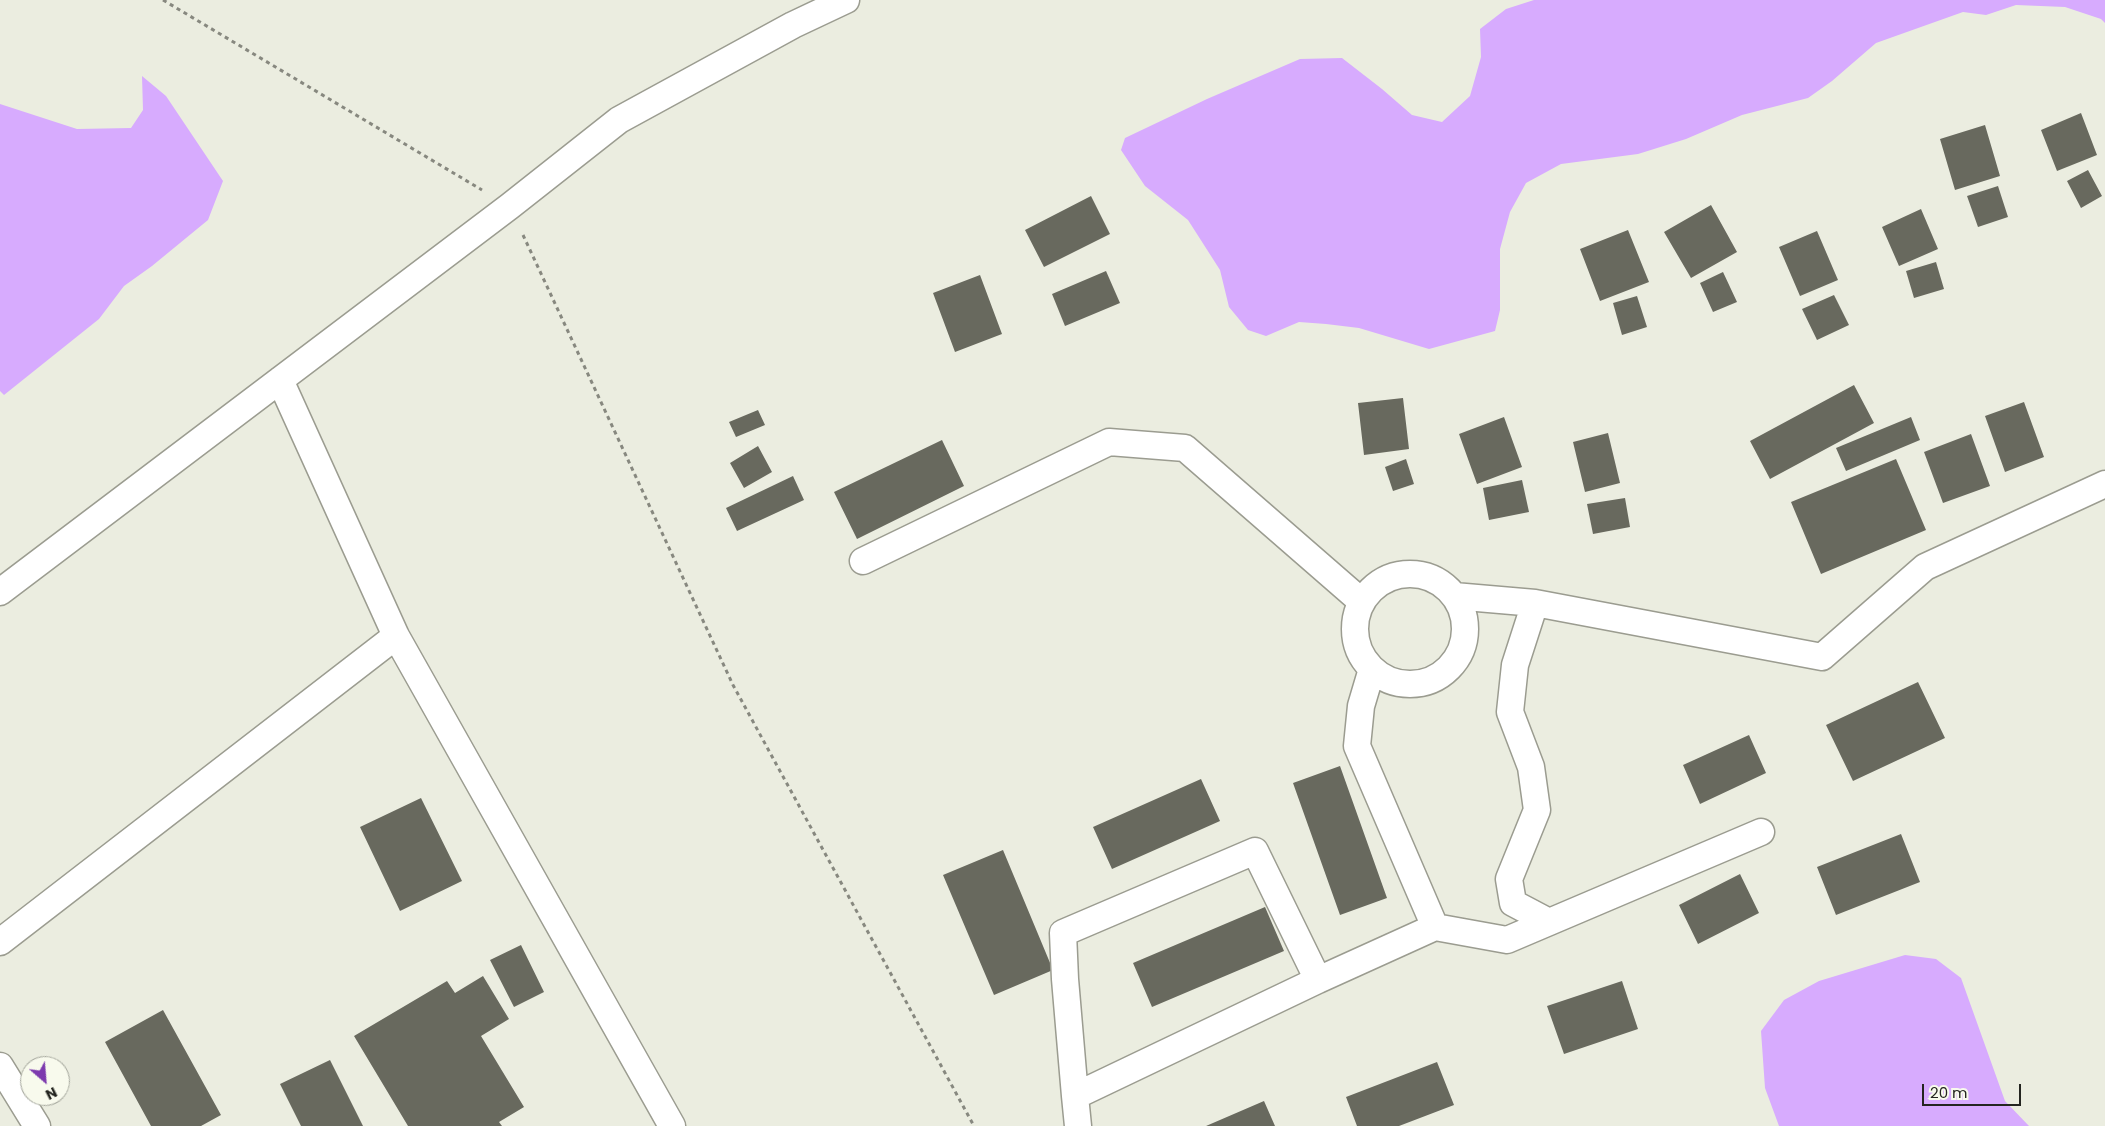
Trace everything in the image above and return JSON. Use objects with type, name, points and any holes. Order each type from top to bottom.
[{"type":"street","points":[[0,592],[510,206],[619,120],[793,25],[846,0]]},
{"type":"street","points":[[280,380],[396,636],[672,1126]]},
{"type":"street","points":[[863,561],[1109,442],[1166,446],[1185,448],[1362,602]]},
{"type":"street","points":[[1454,596],[1536,603],[1822,657],[1925,567],[2105,484]]},
{"type":"street","points":[[1406,574],[1424,576],[1441,583],[1454,596],[1463,612],[1465,630],[1462,648],[1453,663],[1439,676],[1422,682],[1404,684],[1387,679],[1372,669],[1361,654],[1355,637],[1355,619],[1362,602],[1373,588],[1389,578],[1406,574]]},
{"type":"street","points":[[1536,603],[1514,665],[1510,712],[1531,767],[1537,810],[1508,879],[1512,903],[1549,922]]},
{"type":"street","points":[[0,942],[396,636]]},
{"type":"street","points":[[1372,669],[1361,706],[1358,746],[1435,927]]},
{"type":"street","points":[[1075,1096],[1318,980],[1435,927],[1507,940],[1761,832]]},
{"type":"street","points":[[1078,1126],[1065,979],[1063,933],[1256,851],[1318,980]]},
{"type":"street","points":[[0,1066],[37,1126]]},
{"type":"path","points":[[163,0],[510,206],[733,685],[974,1126]]},
{"type":"shaded area","points":[[1534,0],[2105,0],[2105,23],[2101,19],[2065,7],[2016,5],[1986,15],[1963,12],[1876,43],[1832,81],[1808,98],[1742,115],[1686,139],[1638,154],[1561,164],[1526,183],[1510,212],[1500,249],[1500,310],[1495,331],[1429,349],[1359,328],[1326,324],[1299,322],[1266,336],[1248,330],[1229,307],[1220,270],[1188,220],[1145,186],[1121,150],[1125,138],[1207,99],[1300,59],[1342,58],[1412,115],[1442,122],[1470,96],[1481,57],[1480,29],[1506,9]]},
{"type":"shaded area","points":[[142,76],[166,96],[223,181],[208,220],[152,266],[124,286],[99,319],[4,395],[0,391],[0,104],[77,129],[131,128],[143,110]]},
{"type":"shaded area","points":[[1905,955],[1936,959],[1961,978],[2005,1101],[2029,1126],[1779,1126],[1765,1088],[1761,1031],[1784,1000],[1819,981]]},
{"type":"building","points":[[2081,113],[2097,155],[2057,171],[2041,130]]},
{"type":"building","points":[[1985,125],[2000,176],[1955,190],[1940,139]]},
{"type":"building","points":[[2088,170],[2102,196],[2081,208],[2067,181]]},
{"type":"building","points":[[1998,186],[2008,217],[1978,227],[1967,196]]},
{"type":"building","points":[[1091,196],[1110,234],[1044,267],[1025,230]]},
{"type":"building","points":[[1711,205],[1737,252],[1691,278],[1664,232]]},
{"type":"building","points":[[1921,209],[1938,249],[1899,266],[1882,227]]},
{"type":"building","points":[[1628,230],[1649,282],[1600,301],[1580,249]]},
{"type":"building","points":[[1817,231],[1838,280],[1800,296],[1779,247]]},
{"type":"building","points":[[1936,262],[1944,289],[1914,298],[1906,271]]},
{"type":"building","points":[[1106,271],[1120,303],[1065,326],[1052,294]]},
{"type":"building","points":[[1723,272],[1737,302],[1713,312],[1700,283]]},
{"type":"building","points":[[980,275],[1002,334],[955,352],[933,293]]},
{"type":"building","points":[[1834,295],[1849,325],[1817,340],[1802,309]]},
{"type":"building","points":[[1637,296],[1647,327],[1622,335],[1613,303]]},
{"type":"building","points":[[1854,385],[1874,423],[1770,479],[1750,441]]},
{"type":"building","points":[[1403,398],[1409,449],[1364,455],[1358,403]]},
{"type":"building","points":[[2024,402],[2044,457],[2005,472],[1985,416]]},
{"type":"building","points":[[758,410],[765,425],[736,437],[729,422]]},
{"type":"building","points":[[1504,417],[1522,467],[1477,484],[1459,434]]},
{"type":"building","points":[[1911,417],[1920,440],[1846,471],[1836,448]]},
{"type":"building","points":[[1608,433],[1620,483],[1585,492],[1573,442]]},
{"type":"building","points":[[1971,434],[1990,486],[1943,503],[1924,452]]},
{"type":"building","points":[[942,440],[964,486],[857,539],[834,492]]},
{"type":"building","points":[[758,446],[772,472],[744,488],[730,463]]},
{"type":"building","points":[[1406,459],[1414,484],[1393,491],[1385,467]]},
{"type":"building","points":[[1896,459],[1926,530],[1821,574],[1791,502]]},
{"type":"building","points":[[793,476],[804,500],[737,531],[726,508]]},
{"type":"building","points":[[1522,480],[1529,512],[1489,520],[1483,488]]},
{"type":"building","points":[[1625,498],[1630,527],[1593,534],[1587,504]]},
{"type":"building","points":[[1918,682],[1945,738],[1853,781],[1826,725]]},
{"type":"building","points":[[1749,735],[1766,773],[1700,804],[1683,765]]},
{"type":"building","points":[[1340,766],[1387,898],[1340,915],[1293,783]]},
{"type":"building","points":[[1201,779],[1220,821],[1112,869],[1093,827]]},
{"type":"building","points":[[421,798],[462,881],[400,911],[360,827]]},
{"type":"building","points":[[1901,834],[1920,882],[1836,915],[1817,867]]},
{"type":"building","points":[[1003,850],[1053,970],[994,995],[943,875]]},
{"type":"building","points":[[1740,874],[1759,913],[1698,944],[1679,905]]},
{"type":"building","points":[[1265,907],[1284,951],[1152,1007],[1133,963]]},
{"type":"building","points":[[521,945],[544,992],[514,1007],[490,960]]},
{"type":"building","points":[[483,976],[509,1019],[481,1036],[524,1107],[499,1122],[502,1126],[408,1126],[354,1036],[447,981],[455,993]]},
{"type":"building","points":[[1622,981],[1638,1029],[1564,1054],[1547,1006]]},
{"type":"building","points":[[163,1010],[221,1115],[201,1126],[151,1126],[105,1042]]},
{"type":"building","points":[[330,1060],[363,1126],[301,1126],[280,1084]]},
{"type":"building","points":[[1437,1062],[1454,1105],[1399,1126],[1357,1126],[1346,1097]]},
{"type":"building","points":[[1264,1101],[1275,1126],[1206,1126]]}]
